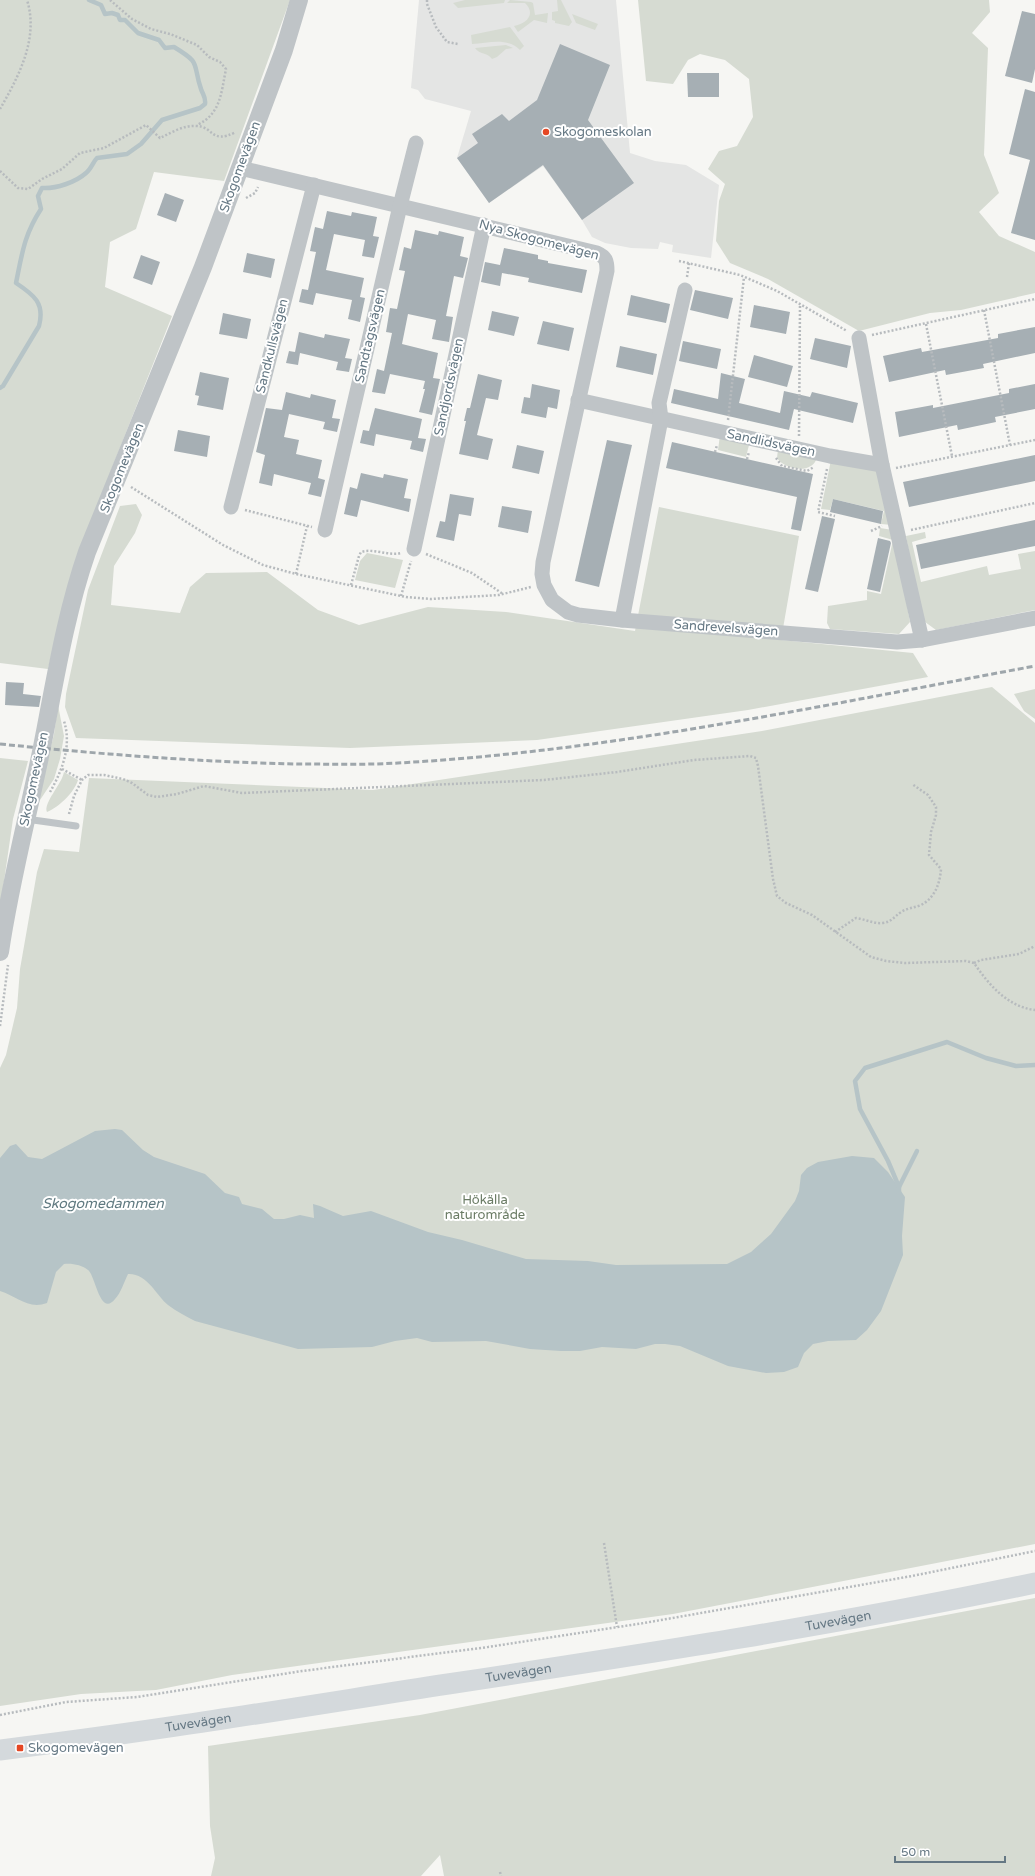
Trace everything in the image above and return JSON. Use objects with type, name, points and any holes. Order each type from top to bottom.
[{"type":"main road","name":"Tuvevägen","points":[[0,1750],[206,1722],[712,1644],[929,1605],[1035,1583]]},
{"type":"street","name":"Skogomevägen","points":[[0,952],[16,858],[26,818],[74,592],[87,552],[178,331],[284,50],[300,0]]},
{"type":"street","name":"Sandtagsvägen","points":[[325,530],[416,143]]},
{"type":"street","name":"Nya Skogomevägen","points":[[240,168],[484,225],[597,253],[605,257],[607,262],[607,271],[543,562],[542,574],[544,585]]},
{"type":"street","name":"Sandkullsvägen","points":[[231,507],[314,185]]},
{"type":"street","name":"Sandjordsvägen","points":[[414,549],[484,225]]},
{"type":"street","points":[[622,620],[661,419],[659,403],[684,290]]},
{"type":"street","points":[[859,338],[883,468],[922,640]]},
{"type":"street","name":"Sandlidsvägen","points":[[578,400],[883,468]]},
{"type":"street","name":"Sandrevelsvägen","points":[[544,585],[552,600],[568,612],[622,620],[897,642],[922,640],[1035,618]]},
{"type":"lane","points":[[26,818],[72,825]]},
{"type":"path","points":[[0,109],[10,93],[29,46],[31,14],[26,0]]},
{"type":"path","points":[[0,170],[18,188],[28,189],[42,179],[62,169],[80,153],[104,148],[146,125],[160,138],[181,128],[197,126],[208,120],[217,108],[226,69],[220,62],[209,57],[197,45],[170,34],[151,29],[132,19],[110,0]]},
{"type":"path","points":[[427,0],[427,4],[436,27],[447,42],[458,44]]},
{"type":"path","points":[[197,126],[208,131],[214,136],[226,137],[239,131]]},
{"type":"path","points":[[679,261],[744,277],[777,291],[859,338],[1035,299]]},
{"type":"path","points":[[726,433],[744,277]]},
{"type":"path","points":[[798,448],[800,305]]},
{"type":"path","points":[[984,310],[1010,445]]},
{"type":"path","points":[[926,324],[952,456]]},
{"type":"path","points":[[883,468],[1035,440]]},
{"type":"path","points":[[830,456],[818,512],[835,516]]},
{"type":"path","points":[[132,488],[203,534],[229,548],[263,565],[296,574],[401,596],[431,599],[504,594],[544,585]]},
{"type":"path","points":[[898,533],[1035,503]]},
{"type":"path","points":[[231,507],[308,526],[296,574]]},
{"type":"path","points":[[401,596],[414,549]]},
{"type":"path","points":[[351,585],[359,556],[362,552],[372,551],[390,555],[414,549],[460,567],[504,594]]},
{"type":"path","points":[[72,825],[70,810],[82,780],[88,775],[115,776],[132,783],[148,795],[157,797],[177,794],[204,786],[242,794],[514,782],[617,772],[694,760],[750,756],[756,758],[758,766],[773,879],[777,896],[786,903],[812,915],[872,957],[886,961],[912,963],[966,961],[974,963],[981,960],[1019,954],[1035,946]]},
{"type":"path","points":[[62,769],[82,780]]},
{"type":"path","points":[[835,932],[856,918],[874,923],[884,923],[894,919],[900,913],[921,904],[930,898],[936,888],[940,879],[941,869],[929,855],[931,832],[936,815],[936,808],[928,795],[912,784]]},
{"type":"path","points":[[974,963],[985,979],[1000,994],[1017,1006],[1035,1010]]},
{"type":"path","points":[[604,1544],[618,1627]]},
{"type":"path","points":[[0,1715],[66,1702],[137,1697],[302,1671],[488,1647],[618,1627],[912,1576],[1035,1551]]},
{"type":"path","points":[[500,1872],[501,1876]]},
{"type":"shaded area","name":"Skogomeskolan","points":[[419,0],[616,0],[630,153],[655,161],[686,165],[719,185],[711,258],[672,252],[673,245],[660,242],[658,249],[631,248],[605,243],[592,237],[582,220],[543,166],[489,203],[457,158],[471,111],[425,99],[418,90],[411,88]]},
{"type":"green space","points":[[0,0],[290,0],[224,181],[154,172],[136,229],[110,242],[105,287],[172,316],[95,511],[65,599],[48,669],[0,663]]},
{"type":"green space","points":[[465,0],[505,0],[504,3],[458,8],[453,3]]},
{"type":"green space","points":[[510,0],[533,3],[535,15],[548,13],[547,23],[534,20],[518,32],[514,26],[525,21],[530,15],[530,11],[525,3],[507,3]]},
{"type":"green space","points":[[557,0],[561,0],[572,22],[569,26],[555,23],[555,21],[552,20],[552,12],[558,11]]},
{"type":"green space","points":[[638,0],[989,0],[990,12],[972,33],[988,48],[984,155],[999,193],[979,212],[999,236],[1035,252],[1035,293],[961,310],[930,313],[859,331],[768,279],[730,263],[716,241],[719,201],[725,184],[708,169],[719,151],[737,146],[753,117],[749,79],[725,60],[700,54],[688,60],[673,84],[646,81]]},
{"type":"green space","points":[[572,14],[598,24],[595,30],[576,23]]},
{"type":"green space","points":[[510,27],[524,46],[520,50],[509,43],[504,42],[472,44],[471,35]]},
{"type":"green space","points":[[506,45],[513,48],[506,49],[497,57],[492,59],[475,48]]},
{"type":"green space","points":[[720,435],[750,441],[746,457],[718,450]]},
{"type":"green space","points":[[778,449],[817,457],[814,463],[810,466],[798,469],[792,468],[777,458]]},
{"type":"green space","points":[[831,460],[875,470],[883,479],[892,525],[881,524],[884,511],[833,499],[830,510],[821,509]]},
{"type":"green space","points":[[136,504],[142,515],[135,533],[114,566],[111,605],[180,613],[190,587],[206,573],[267,572],[318,610],[359,625],[428,607],[506,612],[635,631],[659,507],[799,536],[781,640],[913,653],[928,677],[748,710],[537,740],[350,748],[76,738],[65,707],[66,694],[88,590],[120,506]]},
{"type":"green space","points":[[880,528],[893,530],[910,622],[899,634],[830,629],[827,623],[828,606],[867,600],[867,591],[881,594],[893,540],[879,536]]},
{"type":"green space","points":[[925,532],[926,538],[912,542],[921,582],[987,566],[989,575],[1021,569],[1018,554],[1035,551],[1035,610],[936,630],[921,619],[906,536]]},
{"type":"green space","points":[[367,553],[403,560],[395,588],[355,580],[360,561]]},
{"type":"green space","name":"Hökälla naturområde","points":[[992,687],[1035,723],[1035,1544],[673,1614],[232,1675],[156,1690],[81,1694],[0,1706],[0,1068],[6,1055],[17,1008],[20,969],[37,872],[44,849],[79,852],[89,778],[373,790],[762,731]]},
{"type":"green space","points":[[1035,689],[1035,719],[1024,711],[1014,694]]},
{"type":"green space","points":[[58,705],[64,736],[60,759],[54,779],[40,800],[36,810],[54,734]]},
{"type":"green space","points":[[0,758],[28,761],[13,819],[0,909]]},
{"type":"green space","points":[[64,772],[78,780],[76,785],[66,799],[47,812],[46,808],[63,777]]},
{"type":"green space","points":[[1035,1598],[1035,1876],[444,1876],[440,1855],[421,1876],[211,1876],[215,1858],[210,1826],[208,1746],[420,1715]]},
{"type":"water","name":"Skogomedammen","points":[[115,1129],[122,1130],[143,1150],[154,1157],[205,1174],[225,1193],[239,1197],[242,1204],[262,1209],[274,1219],[284,1219],[300,1215],[314,1218],[313,1204],[343,1216],[371,1211],[428,1232],[462,1240],[526,1259],[588,1261],[616,1265],[727,1264],[751,1252],[771,1234],[795,1201],[799,1191],[801,1175],[807,1168],[818,1162],[852,1156],[874,1158],[888,1172],[905,1197],[902,1236],[903,1255],[881,1311],[867,1330],[856,1340],[828,1341],[813,1344],[804,1353],[798,1367],[784,1372],[766,1373],[728,1366],[680,1346],[665,1344],[655,1344],[636,1349],[602,1347],[580,1351],[561,1351],[530,1349],[486,1341],[432,1342],[417,1338],[395,1341],[372,1347],[298,1349],[195,1321],[168,1305],[151,1285],[141,1277],[135,1275],[128,1274],[117,1297],[110,1303],[105,1303],[98,1293],[91,1273],[83,1267],[74,1264],[64,1264],[56,1272],[47,1303],[40,1305],[28,1304],[0,1291],[0,1158],[10,1146],[16,1144],[28,1157],[42,1159],[95,1131]]},
{"type":"building","points":[[1022,11],[1035,14],[1035,69],[1032,83],[1005,76]]},
{"type":"building","points":[[560,44],[610,65],[588,120],[634,183],[582,220],[543,165],[489,203],[457,158],[478,143],[472,134],[502,114],[509,121],[537,100]]},
{"type":"building","points":[[687,73],[719,73],[719,97],[688,97]]},
{"type":"building","points":[[1025,89],[1035,92],[1035,240],[1011,233],[1030,160],[1009,154]]},
{"type":"building","points":[[165,193],[184,200],[176,222],[157,215]]},
{"type":"building","points":[[327,211],[351,216],[352,212],[377,217],[373,236],[379,237],[374,258],[362,256],[365,240],[334,234],[326,270],[364,278],[360,297],[365,298],[360,322],[348,319],[352,300],[316,293],[313,305],[299,302],[302,289],[308,290],[316,252],[310,251],[315,227],[323,229]]},
{"type":"building","points":[[415,230],[438,235],[439,231],[464,237],[460,256],[468,258],[463,278],[454,276],[446,316],[453,317],[449,342],[432,339],[436,320],[408,314],[402,344],[438,353],[433,378],[440,379],[432,415],[419,412],[425,389],[423,389],[425,381],[390,374],[385,394],[372,392],[377,369],[384,371],[392,333],[386,332],[390,308],[397,309],[405,271],[399,270],[404,247],[411,249]]},
{"type":"building","points":[[504,248],[538,255],[538,259],[548,261],[548,263],[587,270],[582,293],[528,282],[529,278],[502,273],[500,286],[481,282],[485,262],[500,265]]},
{"type":"building","points":[[247,253],[275,259],[271,278],[243,272]]},
{"type":"building","points":[[141,255],[160,262],[152,285],[133,278]]},
{"type":"building","points":[[695,290],[733,298],[728,319],[690,310]]},
{"type":"building","points":[[631,295],[670,304],[666,323],[627,315]]},
{"type":"building","points":[[754,305],[790,312],[786,334],[750,327]]},
{"type":"building","points":[[492,311],[519,317],[514,336],[488,330]]},
{"type":"building","points":[[223,313],[251,319],[247,339],[219,334]]},
{"type":"building","points":[[543,321],[574,328],[569,351],[537,344]]},
{"type":"building","points":[[1035,327],[1035,353],[983,364],[984,368],[946,375],[945,370],[889,382],[883,356],[921,348],[922,352],[998,338],[998,334]]},
{"type":"building","points":[[299,332],[324,338],[325,334],[350,339],[345,358],[352,359],[349,372],[336,370],[338,362],[300,353],[298,365],[286,363],[289,351],[295,352]]},
{"type":"building","points":[[815,338],[851,346],[847,368],[810,359]]},
{"type":"building","points":[[683,341],[721,349],[717,369],[679,361]]},
{"type":"building","points":[[620,346],[657,354],[653,375],[616,367]]},
{"type":"building","points":[[754,355],[793,366],[787,387],[748,377]]},
{"type":"building","points":[[200,372],[229,378],[223,410],[197,405],[199,396],[195,395]]},
{"type":"building","points":[[721,373],[745,379],[739,403],[780,413],[784,391],[810,397],[812,392],[858,403],[853,423],[794,409],[789,430],[671,403],[674,389],[718,399]]},
{"type":"building","points":[[478,374],[502,380],[498,400],[486,398],[477,435],[493,439],[488,460],[459,454],[466,421],[464,421],[467,408],[470,408]]},
{"type":"building","points":[[532,384],[560,390],[557,409],[548,407],[546,418],[521,413],[524,397],[530,398]]},
{"type":"building","points":[[1035,384],[1035,409],[995,417],[996,422],[958,430],[957,425],[899,437],[895,412],[933,405],[933,408],[1009,393],[1009,389]]},
{"type":"building","points":[[286,392],[310,398],[311,394],[336,400],[332,418],[340,419],[337,432],[323,429],[325,422],[289,414],[284,437],[299,440],[296,454],[322,460],[318,478],[325,480],[321,497],[308,494],[311,483],[274,474],[272,486],[259,483],[265,455],[256,452],[266,408],[282,410]]},
{"type":"building","points":[[375,408],[422,419],[418,438],[426,439],[423,452],[410,449],[412,441],[376,434],[374,446],[360,443],[363,430],[369,431]]},
{"type":"building","points":[[178,430],[210,436],[207,457],[174,451]]},
{"type":"building","points":[[607,440],[632,445],[599,587],[575,581]]},
{"type":"building","points":[[672,442],[813,474],[801,531],[791,529],[797,497],[666,468]]},
{"type":"building","points":[[517,445],[544,451],[539,474],[512,468]]},
{"type":"building","points":[[1035,455],[1035,481],[909,507],[903,482]]},
{"type":"building","points":[[361,473],[383,478],[384,474],[408,479],[404,498],[411,499],[409,512],[361,500],[357,517],[344,514],[350,487],[357,489]]},
{"type":"building","points":[[450,494],[474,498],[471,516],[459,514],[454,541],[436,537],[440,521],[445,522]]},
{"type":"building","points":[[833,499],[883,511],[881,524],[830,512]]},
{"type":"building","points":[[502,506],[532,511],[528,533],[498,527]]},
{"type":"building","points":[[822,516],[835,519],[818,592],[805,589]]},
{"type":"building","points":[[1035,520],[1035,546],[921,569],[916,545]]},
{"type":"building","points":[[878,538],[890,541],[891,543],[880,592],[867,589]]},
{"type":"building","points":[[6,682],[24,683],[23,694],[41,696],[39,707],[5,705]]},
{"type":"waterway","points":[[0,388],[3,386],[39,326],[39,305],[33,296],[16,283],[27,236],[41,209],[38,196],[42,188],[59,186],[77,179],[88,171],[97,158],[127,154],[141,144],[162,120],[200,108],[205,104],[205,98],[198,80],[195,64],[189,57],[174,47],[165,48],[159,40],[138,33],[125,20],[120,20],[118,15],[112,13],[105,14],[101,5],[89,0]]},
{"type":"waterway","points":[[899,1193],[899,1187],[888,1161],[860,1109],[855,1081],[865,1068],[947,1042],[986,1058],[1016,1066],[1035,1065]]},
{"type":"waterway","points":[[899,1187],[917,1151]]},
{"type":"railway","points":[[0,744],[149,757],[224,761],[298,764],[386,764],[478,757],[559,748],[718,725],[1035,666]]},
{"type":"place","name":"Skogomeskolan","points":[[546,132]]},
{"type":"place","name":"Skogomevägen","points":[[20,1748]]}]
